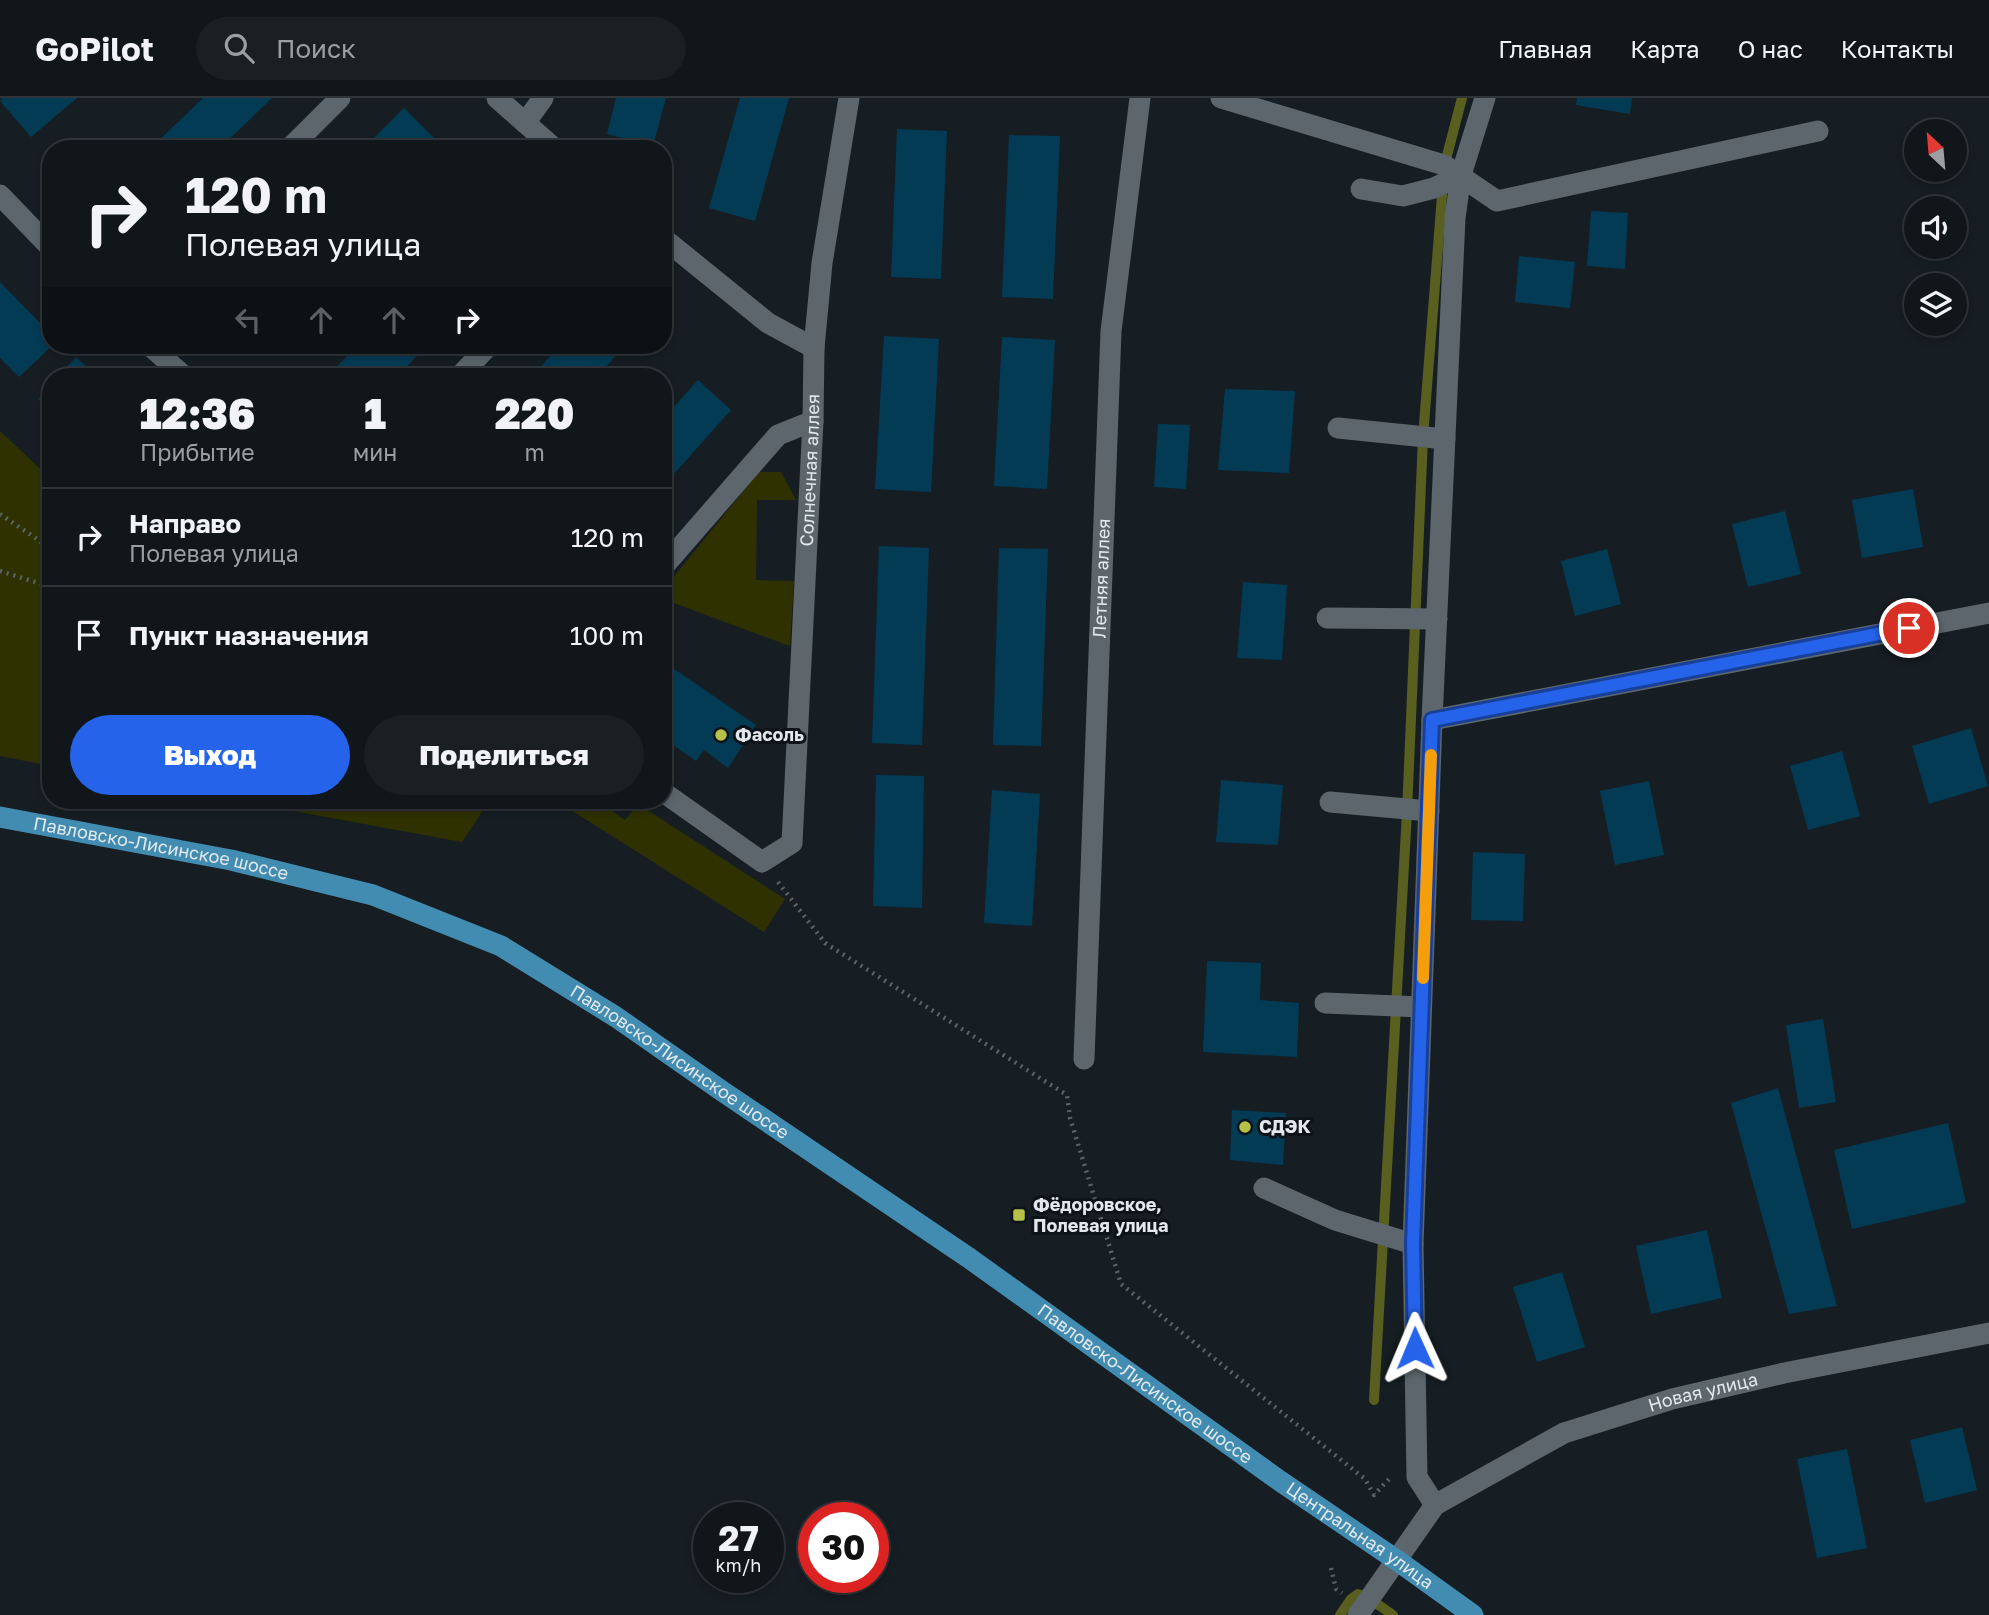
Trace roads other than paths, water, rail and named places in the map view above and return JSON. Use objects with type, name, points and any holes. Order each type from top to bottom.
[{"type":"main road","name":"Павловско-Лисинское шоссе","points":[[0,817],[231,860],[373,895],[501,946],[616,1017],[969,1258],[1280,1481]]},
{"type":"main road","name":"Центральная улица","points":[[1280,1481],[1473,1615]]},
{"type":"street","points":[[298,140],[340,98]]},
{"type":"street","points":[[497,98],[545,140]]},
{"type":"street","points":[[525,123],[543,98]]},
{"type":"street","name":"Солнечная аллея","points":[[672,798],[762,862],[792,843],[813,421],[814,348],[822,264],[849,98]]},
{"type":"street","name":"Летняя аллея","points":[[1084,1059],[1111,331],[1140,98]]},
{"type":"street","points":[[1221,98],[1444,165],[1497,201],[1818,131]]},
{"type":"street","points":[[1358,1615],[1435,1505],[1417,1477],[1413,1244],[1421,1007],[1455,218],[1461,175],[1485,98]]},
{"type":"street","points":[[1361,189],[1404,196],[1434,188],[1461,175]]},
{"type":"street","points":[[0,195],[42,239]]},
{"type":"street","points":[[672,246],[768,323],[814,348]]},
{"type":"street","points":[[159,354],[175,368]]},
{"type":"street","points":[[467,368],[481,354]]},
{"type":"street","points":[[672,558],[778,435],[813,421]]},
{"type":"street","points":[[1338,428],[1445,439]]},
{"type":"street","points":[[1432,720],[1989,613]]},
{"type":"street","points":[[1327,618],[1437,619]]},
{"type":"street","points":[[1330,802],[1429,811]]},
{"type":"street","points":[[1325,1003],[1421,1007]]},
{"type":"street","points":[[1264,1188],[1335,1220],[1413,1244]]},
{"type":"street","name":"Новая улица","points":[[1435,1505],[1564,1433],[1672,1399],[1784,1373],[1989,1333]]},
{"type":"waterway","points":[[1444,167],[1462,98]]},
{"type":"waterway","points":[[1374,1400],[1407,812],[1423,437],[1443,183]]},
{"type":"waterway","points":[[1340,1615],[1358,1594],[1393,1615]]},
{"type":"place","name":"Фасоль","points":[[721,735]]},
{"type":"place","name":"СДЭК","points":[[1245,1127]]},
{"type":"place","name":"Фёдоровское, Полевая улица","points":[[1019,1215]]}]
